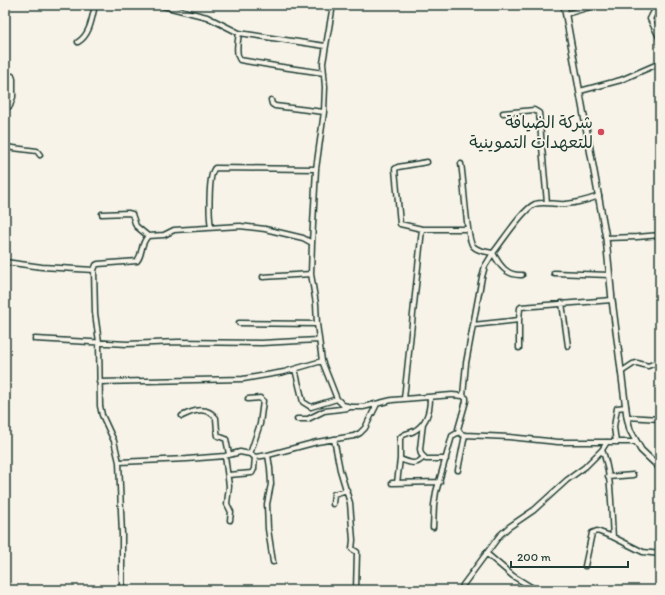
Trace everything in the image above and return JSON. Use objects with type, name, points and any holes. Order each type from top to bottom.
[{"type":"street","points":[[78,42],[83,40],[87,32],[95,5]]},
{"type":"street","points":[[159,5],[207,17],[239,33],[325,46]]},
{"type":"street","points":[[333,5],[323,63],[324,112],[316,169],[311,274],[316,304],[318,340],[322,361],[336,399],[343,405],[351,407]]},
{"type":"street","points":[[564,5],[606,238],[609,275],[627,417],[630,430],[641,450],[660,468]]},
{"type":"street","points":[[566,14],[597,5]]},
{"type":"street","points":[[660,6],[653,13],[650,19],[660,39]]},
{"type":"street","points":[[239,33],[237,45],[240,60],[324,72]]},
{"type":"street","points":[[580,91],[621,80],[660,63]]},
{"type":"street","points":[[5,108],[10,106],[12,103],[12,76]]},
{"type":"street","points":[[271,100],[272,104],[275,106],[324,112]]},
{"type":"street","points":[[503,113],[534,110],[539,113],[547,203]]},
{"type":"street","points":[[5,147],[37,151],[40,154]]},
{"type":"street","points":[[427,162],[398,167],[395,171],[400,224],[422,229],[467,228]]},
{"type":"street","points":[[461,164],[467,228],[472,246],[476,249],[493,253],[498,262],[509,273],[513,275],[522,275]]},
{"type":"street","points":[[210,227],[210,182],[211,172],[215,168],[316,169]]},
{"type":"street","points":[[459,432],[458,429],[466,401],[466,398],[463,396],[466,362],[485,266],[493,253],[529,208],[534,204],[564,204],[580,202],[599,196]]},
{"type":"street","points":[[102,214],[128,212],[132,214],[136,226],[148,236],[164,235],[174,230],[240,226],[254,227],[303,238],[312,243]]},
{"type":"street","points":[[404,399],[422,229]]},
{"type":"street","points":[[606,238],[660,235]]},
{"type":"street","points":[[122,590],[122,535],[119,462],[114,441],[102,415],[100,406],[99,342],[95,313],[94,270],[98,264],[137,262],[140,257],[142,243],[148,236]]},
{"type":"street","points":[[5,262],[42,267],[94,270]]},
{"type":"street","points":[[554,273],[609,275]]},
{"type":"street","points":[[263,277],[311,274]]},
{"type":"street","points":[[519,348],[519,320],[521,307],[612,300]]},
{"type":"street","points":[[562,303],[568,346]]},
{"type":"street","points":[[473,325],[519,320]]},
{"type":"street","points":[[239,323],[317,324]]},
{"type":"street","points":[[35,339],[127,344],[178,342],[261,343],[318,340]]},
{"type":"street","points":[[99,382],[243,379],[272,375],[322,361]]},
{"type":"street","points":[[621,372],[637,363],[648,366],[652,364],[660,365]]},
{"type":"street","points":[[295,369],[303,402],[311,407],[317,414]]},
{"type":"street","points":[[297,419],[308,419],[317,414],[351,407],[363,407],[392,400],[452,395],[463,396]]},
{"type":"street","points":[[248,398],[260,398],[263,401],[263,412],[250,454]]},
{"type":"street","points":[[397,483],[400,459],[400,438],[404,434],[413,432],[423,423],[430,408],[430,398]]},
{"type":"street","points":[[311,407],[336,399]]},
{"type":"street","points":[[119,462],[187,459],[204,456],[227,455],[240,452],[250,454],[255,457],[334,439],[354,436],[365,428],[377,404]]},
{"type":"street","points":[[616,442],[614,427],[617,408],[626,407]]},
{"type":"street","points":[[182,416],[195,410],[204,410],[213,414],[216,418],[218,436],[226,439],[229,486],[227,504],[231,512],[230,520]]},
{"type":"street","points":[[627,417],[660,419]]},
{"type":"street","points":[[423,423],[420,449],[421,454],[426,459],[446,459]]},
{"type":"street","points":[[459,432],[465,435],[509,437],[558,442],[637,442]]},
{"type":"street","points":[[433,527],[434,505],[452,436],[459,432]]},
{"type":"street","points":[[458,470],[465,435]]},
{"type":"street","points":[[334,439],[340,470],[347,490],[352,516],[352,548],[357,552],[356,590]]},
{"type":"street","points":[[461,590],[486,553],[500,536],[509,527],[534,510],[567,480],[596,457],[606,442]]},
{"type":"street","points":[[602,450],[605,457],[608,477],[613,537]]},
{"type":"street","points":[[268,455],[271,484],[267,504],[268,529],[273,562]]},
{"type":"street","points":[[228,475],[252,473],[254,470],[255,457]]},
{"type":"street","points":[[400,459],[413,463],[419,462],[424,457]]},
{"type":"street","points":[[608,477],[633,475]]},
{"type":"street","points":[[392,483],[440,482]]},
{"type":"street","points":[[333,504],[334,494],[347,490]]},
{"type":"street","points":[[585,566],[592,533],[597,531],[643,552],[660,554]]},
{"type":"street","points":[[486,553],[513,576],[536,590]]},
{"type":"place","name":"شركة الضيافة للتعهدات التموينية","points":[[601,132]]}]
